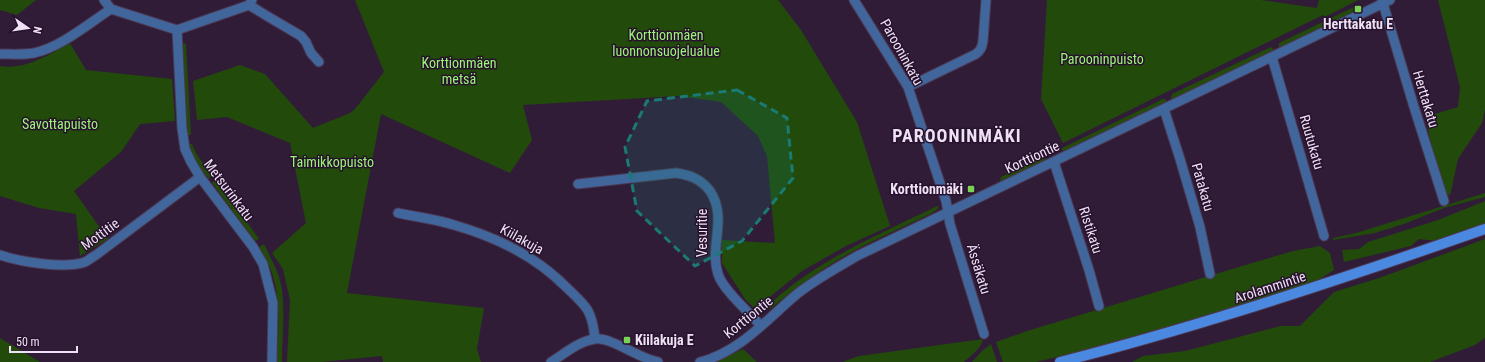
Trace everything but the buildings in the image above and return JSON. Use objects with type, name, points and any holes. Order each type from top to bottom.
[{"type":"street","points":[[104,0],[111,9],[176,30],[251,2],[266,16],[301,36],[319,62]]},
{"type":"street","name":"Parooninkatu","points":[[854,0],[908,87],[946,201],[948,213]]},
{"type":"street","points":[[908,87],[980,51],[983,41],[986,0]]},
{"type":"street","name":"Korttiontie","points":[[700,362],[727,352],[741,343],[798,293],[829,272],[857,256],[1272,57],[1385,1]]},
{"type":"street","name":"Herttakatu","points":[[1385,1],[1414,107],[1444,202]]},
{"type":"street","points":[[0,54],[24,54],[47,48],[66,38],[111,9]]},
{"type":"street","name":"Metsurinkatu","points":[[176,30],[184,142],[188,156],[200,177],[254,247],[263,264],[273,303],[272,362]]},
{"type":"street","name":"Ruutukatu","points":[[1272,57],[1324,236]]},
{"type":"street","name":"Patakatu","points":[[1164,109],[1180,159],[1210,274]]},
{"type":"street","name":"Ristikatu","points":[[1054,162],[1100,306]]},
{"type":"street","name":"Vesuritie","points":[[578,184],[676,173],[697,178],[713,196],[717,205],[718,219],[716,257],[719,276],[722,283],[761,326]]},
{"type":"street","name":"Mottitie","points":[[0,254],[24,261],[42,264],[84,262],[96,255],[200,177]]},
{"type":"street","name":"Kiilakuja","points":[[398,213],[453,224],[486,235],[515,248],[530,257],[554,275],[588,309],[592,318],[596,339]]},
{"type":"street","name":"Ässäkatu","points":[[948,213],[984,334]]},
{"type":"street","name":"Arolammintie","points":[[1060,362],[1162,335],[1272,301],[1485,229]]},
{"type":"street","points":[[551,362],[576,347],[596,339],[604,339],[641,357],[658,362]]},
{"type":"highlighted area","points":[[737,90],[787,118],[793,178],[742,241],[695,266],[637,211],[625,147],[647,101]]},
{"type":"green space","points":[[0,0],[36,0],[17,15],[0,10]]},
{"type":"green space","name":"Korttionmäen metsä","points":[[355,0],[778,0],[801,30],[857,122],[890,226],[846,246],[802,271],[755,309],[745,299],[722,263],[722,240],[775,243],[767,156],[758,136],[721,102],[679,96],[523,105],[532,140],[510,173],[381,114],[347,293],[484,308],[477,349],[481,362],[383,362],[382,356],[321,362],[287,362],[290,300],[283,269],[272,253],[306,223],[290,143],[227,117],[197,120],[193,81],[240,65],[265,74],[313,128],[350,113],[355,109],[384,72]]},
{"type":"green space","name":"Parooninpuisto","points":[[1047,0],[1261,0],[1317,8],[1319,0],[1358,0],[1325,17],[1323,15],[1063,143],[1041,99]]},
{"type":"green space","points":[[1438,0],[1485,0],[1485,110],[1482,123],[1458,159],[1450,196],[1445,192],[1425,117],[1458,107],[1460,87]]},
{"type":"green space","points":[[1354,7],[1356,11],[1279,48],[1279,43]]},
{"type":"green space","points":[[182,42],[186,44],[191,135],[188,135]]},
{"type":"green space","name":"Savottapuisto","points":[[70,43],[86,70],[172,79],[175,121],[140,124],[121,152],[74,191],[108,239],[80,256],[76,214],[39,208],[0,196],[0,66],[10,67],[28,64],[45,57]]},
{"type":"green space","points":[[1271,47],[1274,50],[1172,100],[1172,94]]},
{"type":"green space","points":[[1163,99],[1167,102],[1064,152],[1062,150],[1062,148]]},
{"type":"green space","points":[[189,144],[192,144],[196,153],[211,175],[209,179],[196,163]]},
{"type":"green space","points":[[1042,157],[1045,157],[1046,160],[1001,182],[1000,181],[1001,177]]},
{"type":"green space","points":[[217,181],[259,239],[255,241],[212,183]]},
{"type":"green space","points":[[1485,193],[1485,197],[1444,208],[1404,224],[1375,233],[1333,240],[1333,238],[1356,233]]},
{"type":"green space","points":[[1485,201],[1485,223],[1437,241],[1419,239],[1411,246],[1344,262],[1342,250],[1359,249],[1368,242],[1438,220]]},
{"type":"green space","points":[[937,206],[939,208],[932,213],[864,246],[825,268],[770,309],[769,307],[773,301],[808,274],[844,252]]},
{"type":"green space","points":[[1485,239],[1485,338],[1475,345],[1430,362],[1132,362],[1143,356],[1185,351],[1281,326],[1300,326],[1334,292],[1382,277]]},
{"type":"green space","points":[[264,244],[277,272],[282,290],[282,362],[277,362],[278,303],[276,288],[267,261],[259,247]]},
{"type":"green space","points":[[1320,246],[1330,253],[1334,270],[1318,280],[1214,315],[1106,345],[1036,362],[1003,362],[996,342],[1027,331],[1252,263],[1293,251]]},
{"type":"green space","points":[[0,338],[40,362],[0,362]]},
{"type":"green space","points":[[983,339],[978,349],[964,362],[842,362],[859,356]]},
{"type":"green space","points":[[991,344],[997,362],[972,362],[982,351]]},
{"type":"green space","points":[[743,349],[757,362],[716,362]]},
{"type":"place","name":"Herttakatu E","points":[[1358,9]]},
{"type":"place","name":"Korttionmäki","points":[[971,189]]},
{"type":"place","name":"Kiilakuja E","points":[[627,340]]},
{"type":"district","name":"PAROONINMÄKI","points":[[957,136]]},
{"type":"park label","name":"Korttionmäen luonnonsuojelualue","points":[[666,44]]},
{"type":"park label","name":"Taimikkopuisto","points":[[332,162]]}]
